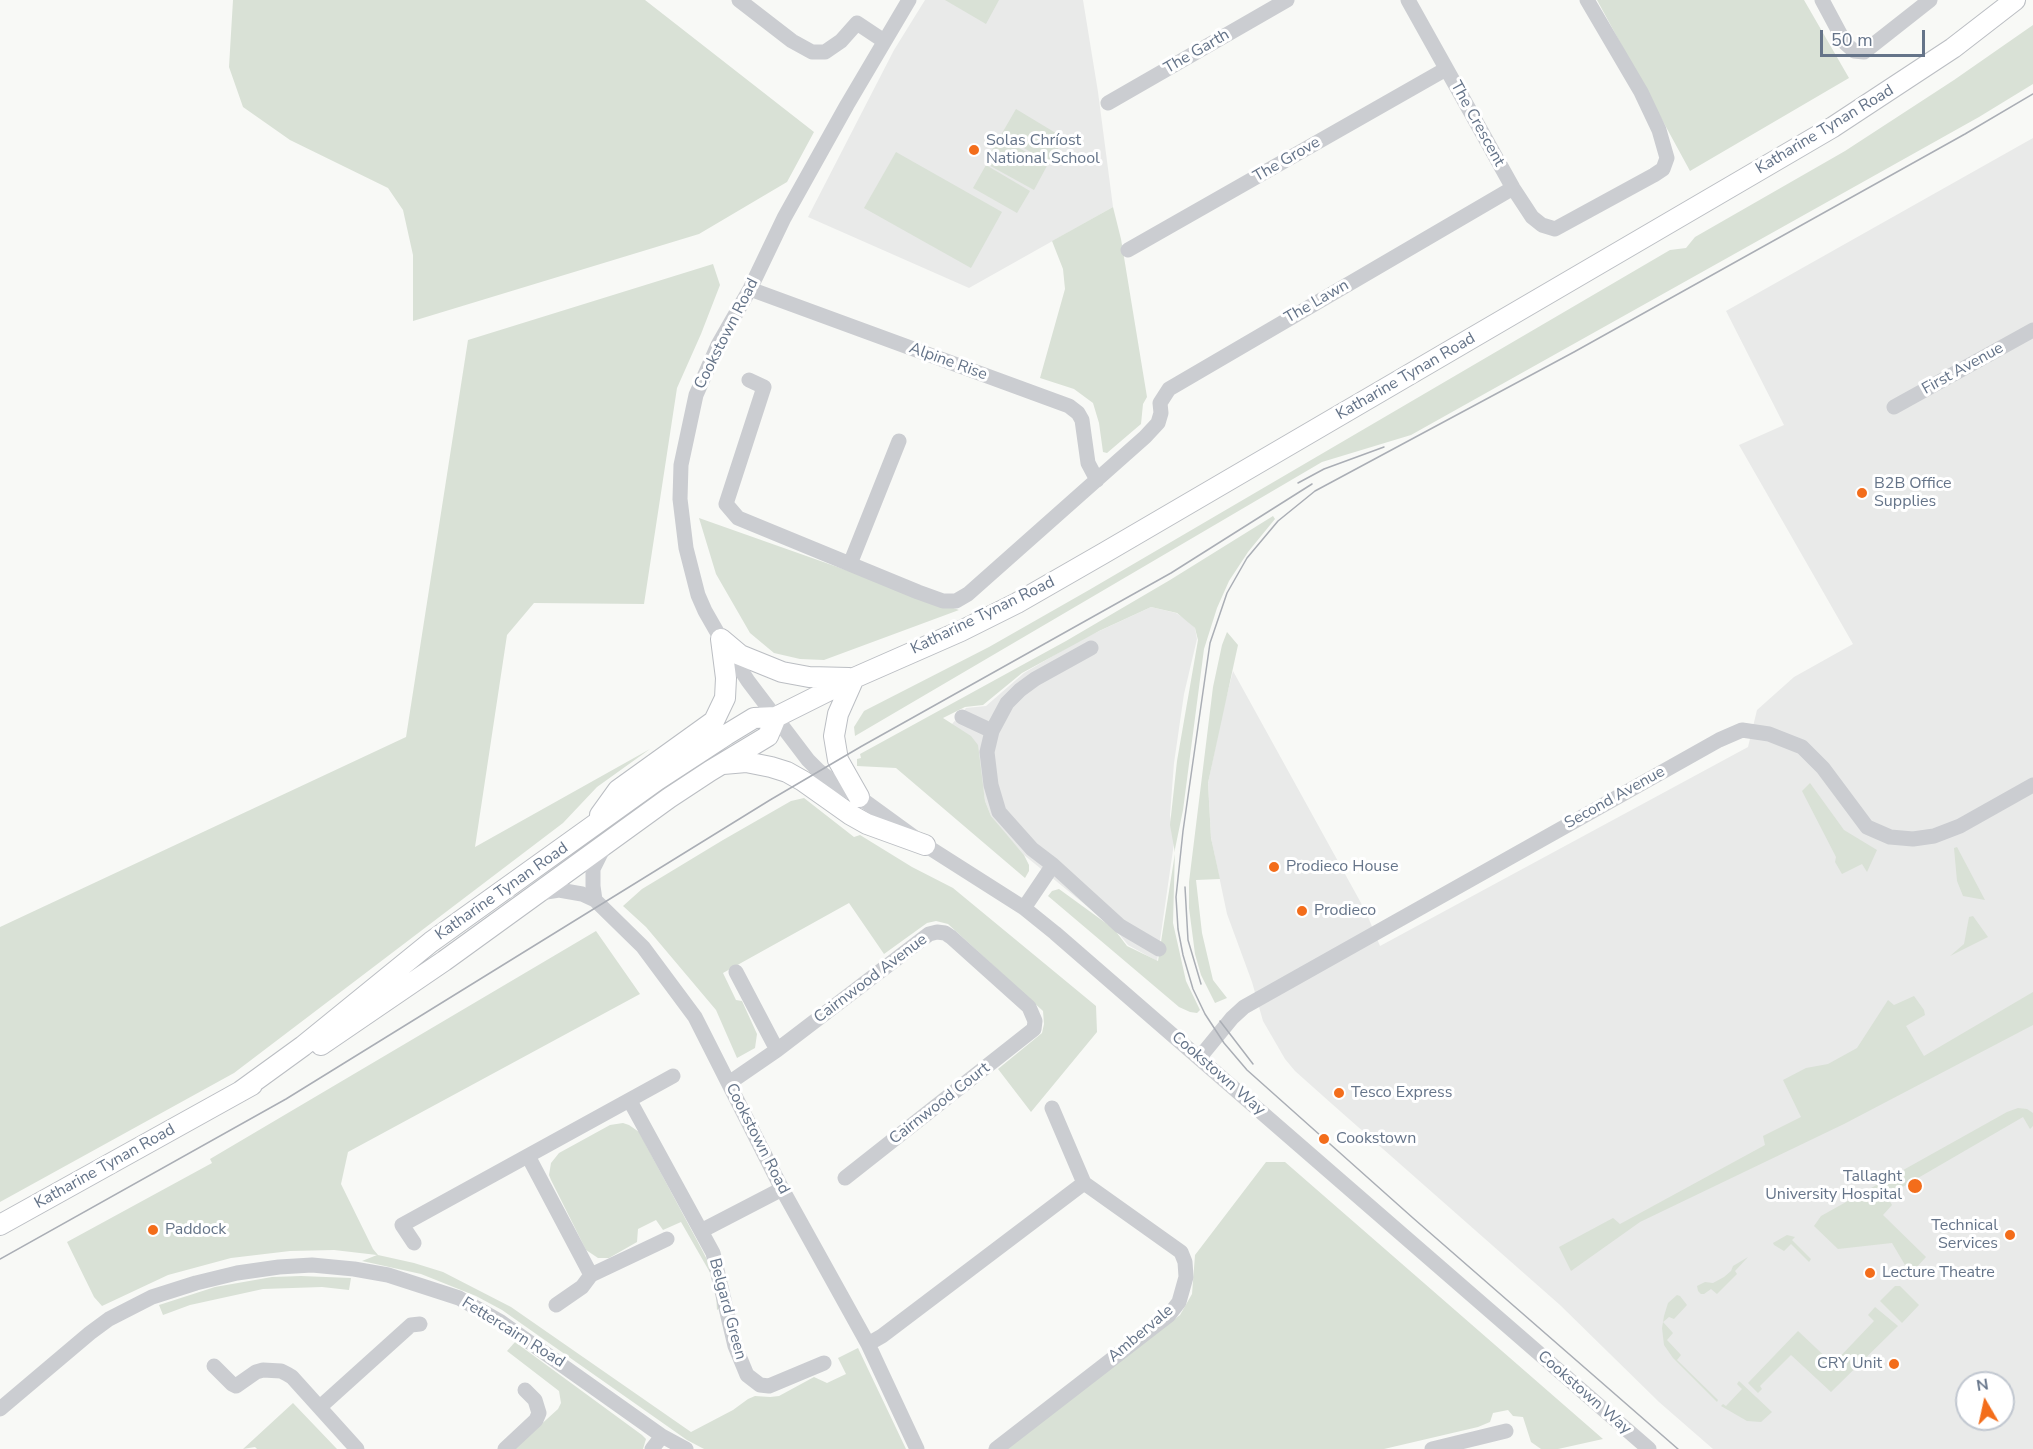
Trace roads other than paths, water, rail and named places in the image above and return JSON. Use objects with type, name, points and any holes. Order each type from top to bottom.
[{"type":"main road","name":"Katharine Tynan Road","points":[[241,1091],[303,1046],[431,942],[657,780],[726,735],[754,718],[776,717],[854,678],[961,631],[1017,603],[1833,127],[1953,48],[2015,0]]},
{"type":"main road","points":[[721,639],[740,655],[782,672],[809,678],[854,678],[838,714],[834,736],[838,760],[859,796]]},
{"type":"main road","points":[[592,827],[618,790],[714,721],[724,698],[726,678],[721,639]]},
{"type":"main road","name":"Katharine Tynan Road","points":[[0,1225],[308,1053],[383,1005],[604,845],[721,765],[768,736],[776,717]]},
{"type":"main road","points":[[721,765],[747,762],[787,772],[867,824],[925,845]]},
{"type":"street","points":[[739,0],[792,40],[812,52],[825,52],[841,41],[857,23],[884,41]]},
{"type":"street","name":"Cookstown Road","points":[[776,717],[721,639],[698,595],[686,548],[680,500],[681,465],[696,395],[718,345],[750,289],[783,218],[909,0]]},
{"type":"street","name":"The Garth","points":[[1108,103],[1287,0]]},
{"type":"street","name":"The Crescent","points":[[1408,0],[1513,188],[1532,217],[1542,225],[1554,229],[1562,227],[1654,175],[1663,169],[1667,158],[1659,130],[1641,92],[1587,0]]},
{"type":"street","points":[[1822,0],[1845,43],[1854,51],[1864,52],[1930,0]]},
{"type":"street","name":"The Grove","points":[[1128,250],[1446,69]]},
{"type":"street","name":"The Lawn","points":[[1097,480],[1158,423],[1161,413],[1160,403],[1169,389],[1513,188]]},
{"type":"street","name":"Alpine Rise","points":[[750,289],[1069,406],[1078,413],[1082,420],[1088,463],[1097,480]]},
{"type":"street","name":"First Avenue","points":[[1894,407],[2033,330]]},
{"type":"street","points":[[749,380],[764,387],[726,504],[738,518],[943,601],[957,601],[968,594],[1097,480]]},
{"type":"street","points":[[850,564],[899,441]]},
{"type":"street","points":[[1090,648],[1035,679],[1007,703],[992,730],[987,752],[991,785],[999,812],[1032,849],[1053,865],[1120,927],[1159,949]]},
{"type":"street","name":"Cookstown Way","points":[[776,717],[819,771],[836,784],[859,796],[925,845],[1024,908],[1063,939],[1649,1449]]},
{"type":"street","points":[[962,717],[992,730]]},
{"type":"street","name":"Second Avenue","points":[[1200,1057],[1244,1007],[1719,740],[1742,730],[1769,734],[1802,747],[1823,768],[1867,827],[1890,837],[1913,839],[1934,836],[1960,826],[2033,785]]},
{"type":"street","points":[[595,900],[593,869],[604,845]]},
{"type":"street","points":[[1024,908],[1053,865]]},
{"type":"street","name":"Katharine Tynan Road","points":[[537,894],[560,890],[582,894],[595,900]]},
{"type":"street","name":"Cookstown Road","points":[[595,900],[643,946],[695,1017],[782,1188],[868,1344],[917,1449]]},
{"type":"street","name":"Cairnwood Avenue","points":[[729,1083],[777,1050],[929,934],[937,932],[951,937],[1029,1007],[1035,1021],[1034,1029]]},
{"type":"street","points":[[736,972],[777,1050]]},
{"type":"street","name":"Cairnwood Court","points":[[845,1178],[1034,1029]]},
{"type":"street","points":[[414,1243],[402,1225],[673,1076]]},
{"type":"street","name":"Belgard Green","points":[[630,1101],[713,1253],[735,1347],[747,1375],[760,1385],[769,1386],[824,1363]]},
{"type":"street","points":[[868,1344],[882,1336],[1084,1183],[1052,1108]]},
{"type":"street","points":[[528,1156],[591,1275]]},
{"type":"street","name":"Ambervale","points":[[996,1449],[1169,1315],[1179,1302],[1184,1289],[1186,1270],[1181,1252],[1084,1183]]},
{"type":"street","points":[[701,1231],[782,1188]]},
{"type":"street","points":[[556,1305],[582,1287],[591,1275],[667,1239]]},
{"type":"street","name":"Fettercairn Road","points":[[0,1409],[90,1333],[109,1319],[152,1297],[196,1282],[237,1273],[279,1267],[312,1266],[354,1269],[388,1275],[459,1298],[501,1322],[663,1436],[686,1449]]},
{"type":"street","points":[[320,1407],[411,1325],[420,1324]]},
{"type":"street","points":[[214,1366],[236,1386],[256,1372],[263,1370],[281,1371],[292,1377],[357,1449]]},
{"type":"street","points":[[505,1449],[536,1420],[539,1413],[535,1400],[525,1390]]},
{"type":"street","points":[[1432,1449],[1506,1431]]},
{"type":"street","points":[[652,1449],[663,1436]]},
{"type":"tram line","points":[[1678,1449],[1247,1070],[1224,1043],[1205,1014],[1193,989],[1183,955],[1178,929],[1176,897],[1183,831],[1210,643],[1227,593],[1247,558],[1278,521],[1315,491],[1574,352],[2033,94]]},
{"type":"tram line","points":[[1298,483],[1324,469],[1384,447]]},
{"type":"tram line","points":[[0,1259],[286,1099],[770,800],[1171,573],[1312,484]]},
{"type":"tram line","points":[[1185,887],[1188,940],[1201,984]]},
{"type":"tram line","points":[[1220,1021],[1253,1064]]},
{"type":"place","name":"Solas Chríost National School","points":[[974,150]]},
{"type":"place","name":"B2B Office Supplies","points":[[1862,493]]},
{"type":"place","name":"Prodieco House","points":[[1274,867]]},
{"type":"place","name":"Prodieco","points":[[1302,911]]},
{"type":"place","name":"Tesco Express","points":[[1339,1093]]},
{"type":"place","name":"Cookstown","points":[[1324,1139]]},
{"type":"place","name":"Tallaght University Hospital","points":[[1915,1186]]},
{"type":"place","name":"Paddock","points":[[153,1230]]},
{"type":"place","name":"Technical Services","points":[[2010,1235]]},
{"type":"place","name":"Lecture Theatre","points":[[1870,1273]]},
{"type":"place","name":"CRY Unit","points":[[1894,1364]]}]
